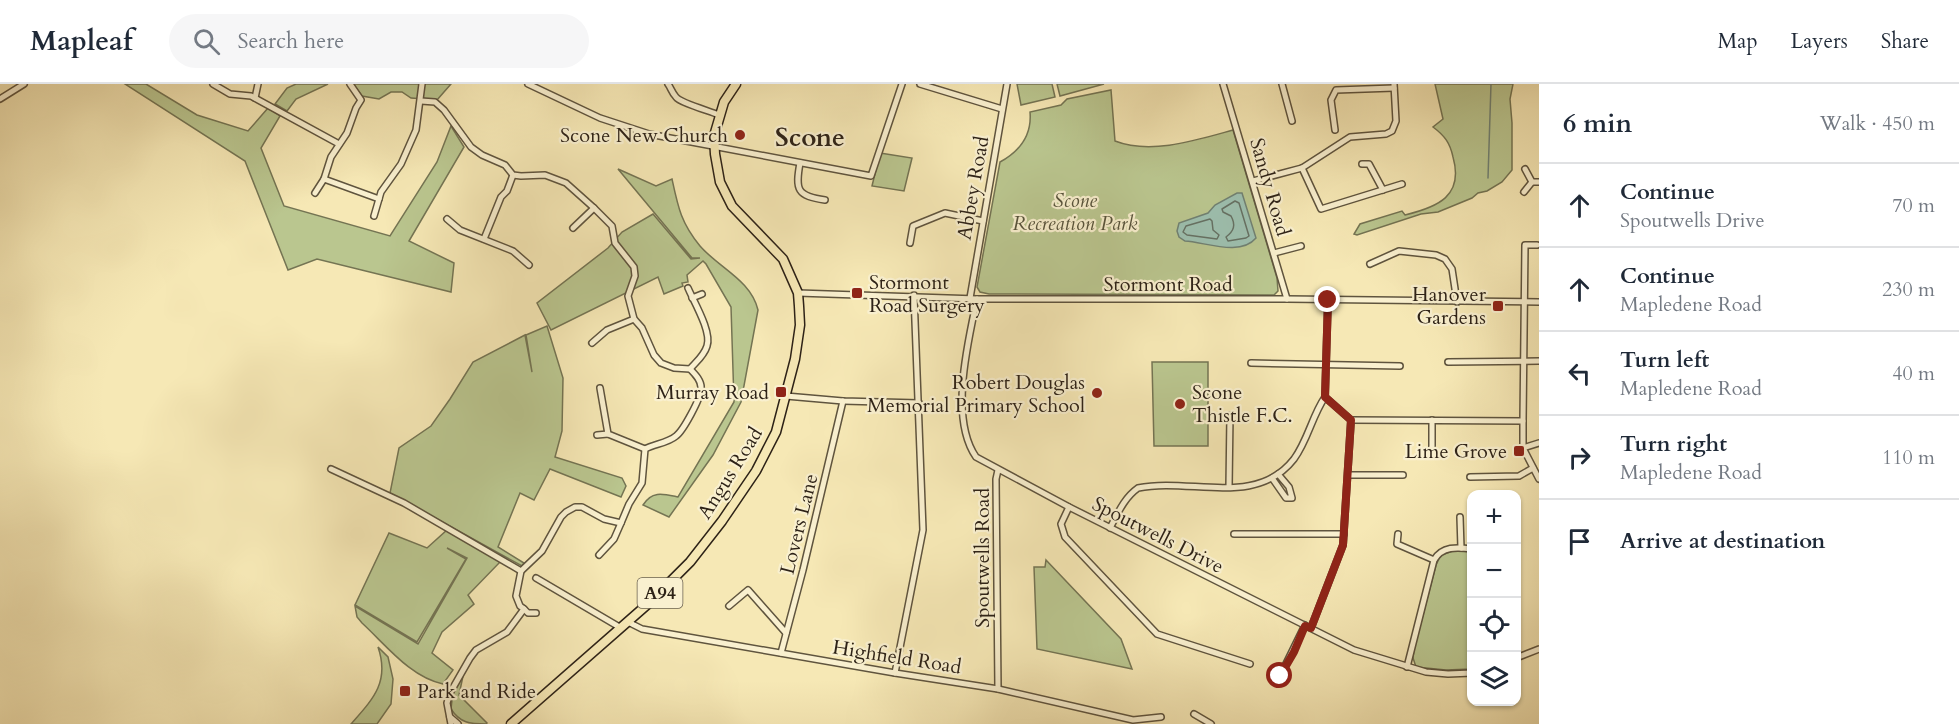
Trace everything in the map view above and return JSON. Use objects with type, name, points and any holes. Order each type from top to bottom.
[{"type":"main road","name":"A94","points":[[715,147],[714,136],[719,115],[724,102],[736,84]]},
{"type":"main road","name":"Angus Road","points":[[511,724],[678,576],[722,521],[766,454],[776,432],[795,359],[800,325],[798,293],[790,272],[778,251],[738,213],[727,197],[719,177],[715,147]]},
{"type":"street","points":[[0,99],[24,84]]},
{"type":"street","points":[[213,84],[231,94],[251,96],[339,144]]},
{"type":"street","points":[[255,98],[258,84]]},
{"type":"street","points":[[315,193],[324,179],[331,157],[347,133],[361,100],[350,84]]},
{"type":"street","points":[[374,216],[386,184],[401,164],[416,130],[422,84]]},
{"type":"street","points":[[528,84],[600,118],[649,134],[871,176],[902,84]]},
{"type":"street","points":[[668,84],[676,98],[682,103],[697,105],[719,115]]},
{"type":"street","points":[[921,84],[1002,109]]},
{"type":"street","name":"Abbey Road","points":[[973,298],[983,221],[1006,84]]},
{"type":"street","name":"Sandy Road","points":[[1223,84],[1287,299]]},
{"type":"street","points":[[1282,84],[1292,121]]},
{"type":"street","points":[[1253,181],[1302,168],[1350,136],[1386,134],[1392,131],[1396,121],[1394,86],[1336,90],[1331,100],[1335,130]]},
{"type":"street","points":[[421,101],[435,102],[444,110],[471,147],[482,155],[505,165],[513,175],[521,177],[545,175],[566,183],[594,208],[612,226],[615,243],[634,267],[635,276],[629,287],[628,296],[634,319],[642,328],[654,355],[661,363],[674,368],[690,369],[697,376],[702,389],[675,438],[645,449],[608,434],[597,435]]},
{"type":"street","points":[[800,163],[797,178],[800,190],[806,196],[825,200]]},
{"type":"street","points":[[1362,164],[1369,164],[1383,190]]},
{"type":"street","points":[[1302,168],[1321,209],[1402,184]]},
{"type":"street","points":[[1525,169],[1532,182]]},
{"type":"street","points":[[484,239],[501,197],[507,191],[513,175]]},
{"type":"street","points":[[324,179],[379,200]]},
{"type":"street","points":[[1532,182],[1539,182]]},
{"type":"street","points":[[1524,192],[1532,182]]},
{"type":"street","points":[[573,228],[594,208]]},
{"type":"street","points":[[910,243],[913,226],[945,213],[983,221]]},
{"type":"street","points":[[447,219],[460,230],[513,251],[529,265]]},
{"type":"street","points":[[1537,245],[1525,245],[1522,421],[1523,448],[1539,479]]},
{"type":"street","points":[[1274,253],[1300,246]]},
{"type":"street","points":[[1370,264],[1399,251],[1436,255],[1444,259],[1452,268],[1457,302]]},
{"type":"street","points":[[688,288],[708,336],[708,345],[690,369]]},
{"type":"street","name":"Stormont Road","points":[[798,293],[973,298],[1539,302]]},
{"type":"street","points":[[692,298],[702,294]]},
{"type":"street","points":[[895,674],[923,530],[914,295]]},
{"type":"street","name":"Spoutwells Road","points":[[973,298],[964,362],[964,432],[968,446],[976,457],[998,470],[996,479],[998,689]]},
{"type":"street","points":[[1110,528],[1124,501],[1138,488],[1248,487],[1272,478],[1287,467],[1301,447],[1317,408],[1325,397],[1328,300]]},
{"type":"street","points":[[592,343],[607,330],[634,319]]},
{"type":"street","points":[[1448,362],[1539,361]]},
{"type":"street","points":[[1251,363],[1400,366]]},
{"type":"street","points":[[600,388],[608,434]]},
{"type":"street","points":[[786,396],[843,401],[919,403]]},
{"type":"street","points":[[1325,397],[1351,420],[1522,421]]},
{"type":"street","name":"Lovers Lane","points":[[781,653],[843,401]]},
{"type":"street","points":[[1229,487],[1230,415]]},
{"type":"street","points":[[1280,676],[1308,627],[1341,551],[1351,420]]},
{"type":"street","points":[[1432,420],[1432,448]]},
{"type":"street","points":[[1523,448],[1539,443]]},
{"type":"street","points":[[599,555],[614,539],[628,504],[642,483],[645,449]]},
{"type":"street","points":[[1470,477],[1519,476],[1533,468]]},
{"type":"street","points":[[331,469],[404,503],[521,571]]},
{"type":"street","name":"Spoutwells Drive","points":[[998,470],[1354,650],[1426,672],[1467,673]]},
{"type":"street","points":[[1272,478],[1286,498],[1292,498],[1289,488],[1278,474]]},
{"type":"street","points":[[1348,475],[1402,476]]},
{"type":"street","points":[[536,613],[528,613],[520,606],[516,596],[521,571],[542,551],[561,517],[574,507],[582,507],[604,519],[621,523]]},
{"type":"street","points":[[1069,507],[1061,524],[1065,537],[1156,634],[1250,664]]},
{"type":"street","points":[[1460,517],[1461,548]]},
{"type":"street","points":[[1234,534],[1344,534]]},
{"type":"street","points":[[1255,534],[1255,542]]},
{"type":"street","points":[[1398,534],[1397,544],[1434,560]]},
{"type":"street","points":[[1407,667],[1434,560],[1443,550],[1467,549]]},
{"type":"street","name":"Highfield Road","points":[[536,578],[625,625],[642,629],[895,674],[998,689],[1133,720],[1161,717]]},
{"type":"street","points":[[729,606],[748,590],[786,633]]},
{"type":"street","points":[[451,724],[447,703],[450,693],[473,654],[482,645],[507,632],[524,609]]},
{"type":"street","points":[[1521,656],[1539,649]]},
{"type":"street","points":[[1194,714],[1211,724]]},
{"type":"street","points":[[449,716],[458,724]]},
{"type":"green space","points":[[125,84],[146,84],[197,115],[248,131],[268,108],[280,116],[261,148],[284,206],[390,236],[437,162],[451,126],[464,147],[409,241],[454,263],[451,292],[317,259],[288,270],[245,161]]},
{"type":"green space","points":[[296,84],[328,84],[296,99],[287,111],[275,104],[287,88]]},
{"type":"green space","points":[[353,84],[451,84],[437,100],[411,98],[402,92],[391,92],[379,99],[362,96]]},
{"type":"green space","points":[[1017,84],[1052,84],[1055,97],[1021,105]]},
{"type":"green space","points":[[1057,84],[1104,84],[1060,96]]},
{"type":"green space","points":[[1435,84],[1513,84],[1510,99],[1512,170],[1502,182],[1487,191],[1438,212],[1421,214],[1357,235],[1354,234],[1360,224],[1402,211],[1405,215],[1428,208],[1446,198],[1451,190],[1455,181],[1452,152],[1446,140],[1433,127],[1443,119]]},
{"type":"green space","name":"Scone Recreation Park","points":[[1111,90],[1115,141],[1144,147],[1159,146],[1189,142],[1233,130],[1277,278],[1278,291],[1274,295],[989,294],[980,292],[977,287],[1000,162],[1023,142],[1029,128],[1030,112],[1061,105],[1067,99]]},
{"type":"green space","points":[[880,153],[912,158],[904,191],[872,186]]},
{"type":"green space","points":[[618,169],[656,186],[672,179],[681,214],[688,230],[708,254],[749,290],[758,310],[741,402],[713,455],[669,517],[643,505],[654,495],[678,497],[734,402],[731,307],[706,264],[703,261],[687,275],[688,282],[682,283],[683,286],[664,294],[658,277],[551,330],[537,303],[608,248],[622,232],[653,214],[691,259],[700,258],[692,258]]},
{"type":"green space","points":[[547,326],[563,378],[562,431],[555,457],[622,478],[626,486],[621,497],[550,469],[534,500],[520,493],[498,547],[524,563],[522,566],[390,493],[399,448],[431,426],[473,362],[525,335],[532,372],[526,335]]},
{"type":"green space","name":"Scone Thistle F.C.","points":[[1152,362],[1208,362],[1208,446],[1154,446]]},
{"type":"green space","points":[[447,530],[501,561],[468,595],[474,604],[442,632],[432,653],[453,670],[443,684],[420,675],[399,659],[357,617],[355,606],[418,644],[467,558],[447,548],[466,559],[417,642],[355,605],[389,533],[427,548]]},
{"type":"green space","points":[[1453,551],[1467,551],[1467,669],[1416,667],[1413,658],[1436,565],[1441,555]]},
{"type":"green space","points":[[1046,560],[1121,639],[1132,669],[1037,649],[1034,567],[1045,567]]},
{"type":"green space","points":[[378,647],[388,657],[393,679],[391,704],[377,724],[351,724],[372,698],[381,680],[381,659]]},
{"type":"green space","points":[[463,676],[459,695],[486,724],[466,722],[451,709],[453,691]]},
{"type":"water","points":[[1237,193],[1242,193],[1256,238],[1249,244],[1232,248],[1222,247],[1185,241],[1179,237],[1177,231],[1179,223],[1208,213],[1215,205]]},
{"type":"waterway","points":[[1488,178],[1491,84]]},
{"type":"place","name":"Scone New Church","points":[[740,135]]},
{"type":"place","name":"Stormont Road Surgery","points":[[857,293]]},
{"type":"place","name":"Hanover Gardens","points":[[1498,306]]},
{"type":"place","name":"Murray Road","points":[[781,392]]},
{"type":"place","name":"Robert Douglas Memorial Primary School","points":[[1097,393]]},
{"type":"place","name":"Scone Thistle F.C.","points":[[1180,404]]},
{"type":"place","name":"Lime Grove","points":[[1519,451]]},
{"type":"place","name":"Park and Ride","points":[[405,691]]},
{"type":"district","name":"Scone","points":[[810,137]]},
{"type":"route","points":[[1280,676],[1305,626],[1311,628],[1343,545],[1351,420],[1325,397],[1328,300]]}]
